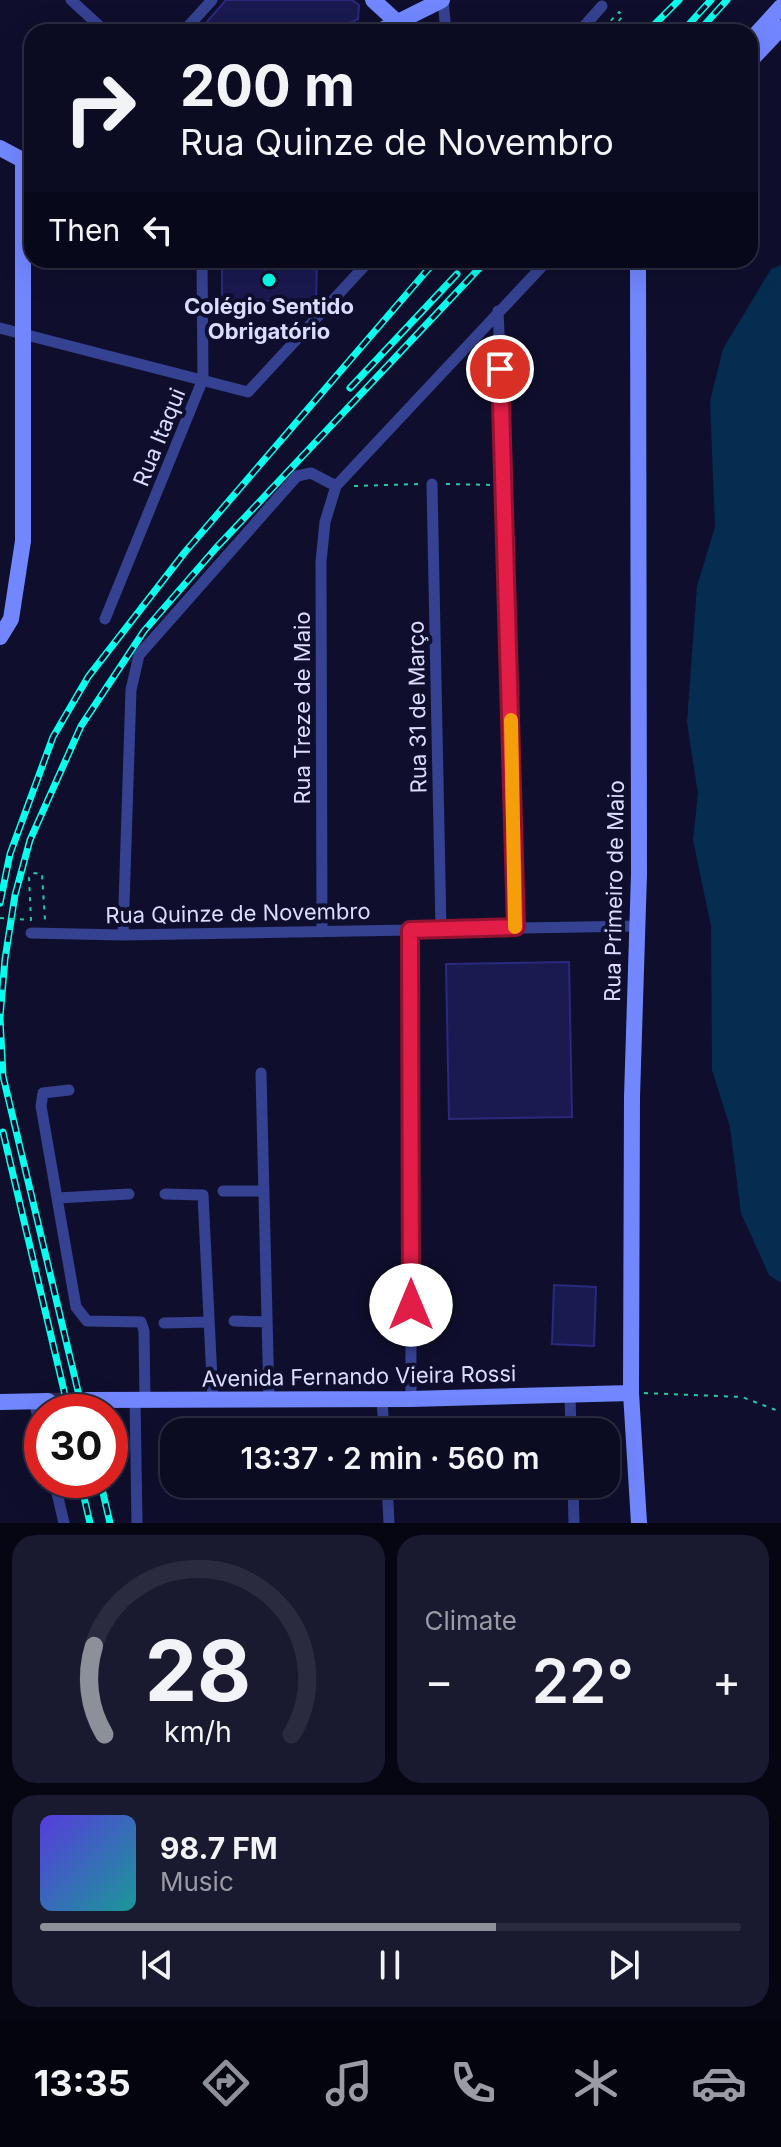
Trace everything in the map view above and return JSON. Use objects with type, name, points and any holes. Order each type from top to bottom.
[{"type":"main road","points":[[373,0],[397,22]]},
{"type":"main road","points":[[393,24],[442,0]]},
{"type":"main road","points":[[758,32],[781,7]]},
{"type":"main road","points":[[758,52],[781,28]]},
{"type":"main road","points":[[0,148],[24,161]]},
{"type":"main road","points":[[0,637],[23,541],[26,268]]},
{"type":"main road","name":"Rua Primeiro de Maio","points":[[638,268],[638,926],[632,1097],[631,1393],[639,1523]]},
{"type":"main road","name":"Avenida Fernando Vieira Rossi","points":[[128,1399],[411,1399],[631,1393]]},
{"type":"main road","points":[[0,1402],[24,1401]]},
{"type":"street","points":[[71,0],[97,24]]},
{"type":"street","points":[[190,24],[212,0]]},
{"type":"street","points":[[442,0],[445,24]]},
{"type":"street","points":[[586,24],[602,6]]},
{"type":"street","name":"Rua Itaqui","points":[[105,619],[203,379],[202,268]]},
{"type":"street","points":[[0,328],[248,392],[363,268]]},
{"type":"street","points":[[123,935],[131,690],[139,655],[297,476],[311,473],[336,486],[540,268]]},
{"type":"street","points":[[498,311],[506,485],[516,927]]},
{"type":"street","name":"Rua 31 de Março","points":[[432,484],[441,929]]},
{"type":"street","name":"Rua Treze de Maio","points":[[322,932],[321,562],[325,522],[336,486]]},
{"type":"street","name":"Rua Quinze de Novembro","points":[[31,933],[123,935],[638,926]]},
{"type":"street","points":[[410,930],[411,1399]]},
{"type":"street","points":[[261,1073],[269,1399]]},
{"type":"street","points":[[69,1090],[47,1092],[41,1098],[78,1313],[87,1321],[141,1322],[144,1331],[137,1523]]},
{"type":"street","points":[[223,1191],[263,1191]]},
{"type":"street","points":[[58,1198],[129,1194]]},
{"type":"street","points":[[165,1194],[203,1195],[213,1400]]},
{"type":"street","points":[[234,1321],[267,1322]]},
{"type":"street","points":[[164,1323],[209,1322]]},
{"type":"street","points":[[570,1395],[571,1418]]},
{"type":"street","points":[[382,1399],[383,1418]]},
{"type":"street","points":[[58,1498],[64,1523]]},
{"type":"street","points":[[388,1498],[389,1523]]},
{"type":"street","points":[[573,1498],[574,1523]]},
{"type":"path","points":[[608,24],[619,12],[623,16],[616,24]]},
{"type":"path","points":[[599,24],[602,20]]},
{"type":"path","points":[[0,918],[31,920],[29,878],[33,873],[42,874],[45,920]]},
{"type":"path","points":[[631,1393],[742,1397],[781,1412]]},
{"type":"water","points":[[781,265],[781,1283],[769,1275],[741,1213],[730,1127],[712,1070],[711,926],[693,840],[698,794],[687,722],[697,586],[715,527],[710,401],[723,349],[771,269]]},
{"type":"building","points":[[226,0],[352,0],[359,5],[358,19],[348,24],[205,24]]},
{"type":"building","name":"Colégio Sentido Obrigatório","points":[[222,268],[317,268],[316,302],[222,300]]},
{"type":"building","points":[[569,962],[572,1117],[449,1119],[446,964]]},
{"type":"building","points":[[554,1285],[596,1287],[594,1346],[552,1344]]},
{"type":"railway","points":[[655,24],[679,0]]},
{"type":"railway","points":[[689,24],[711,0]]},
{"type":"railway","points":[[705,24],[727,0]]},
{"type":"railway","points":[[0,903],[10,854],[53,737],[88,677],[185,552],[429,268]]},
{"type":"railway","points":[[79,1394],[3,1076],[0,1018],[5,959],[15,895],[30,840],[81,726],[144,631],[216,548],[479,268]]},
{"type":"railway","points":[[350,388],[457,274]]},
{"type":"railway","points":[[3,1132],[65,1394]]},
{"type":"railway","points":[[84,1498],[90,1523]]},
{"type":"railway","points":[[104,1498],[110,1523]]},
{"type":"slow traffic","points":[[511,720],[515,927]]},
{"type":"place","name":"Colégio Sentido Obrigatório","points":[[269,280]]},
{"type":"route","points":[[411,1305],[410,930],[516,927],[506,485],[500,369]]}]
